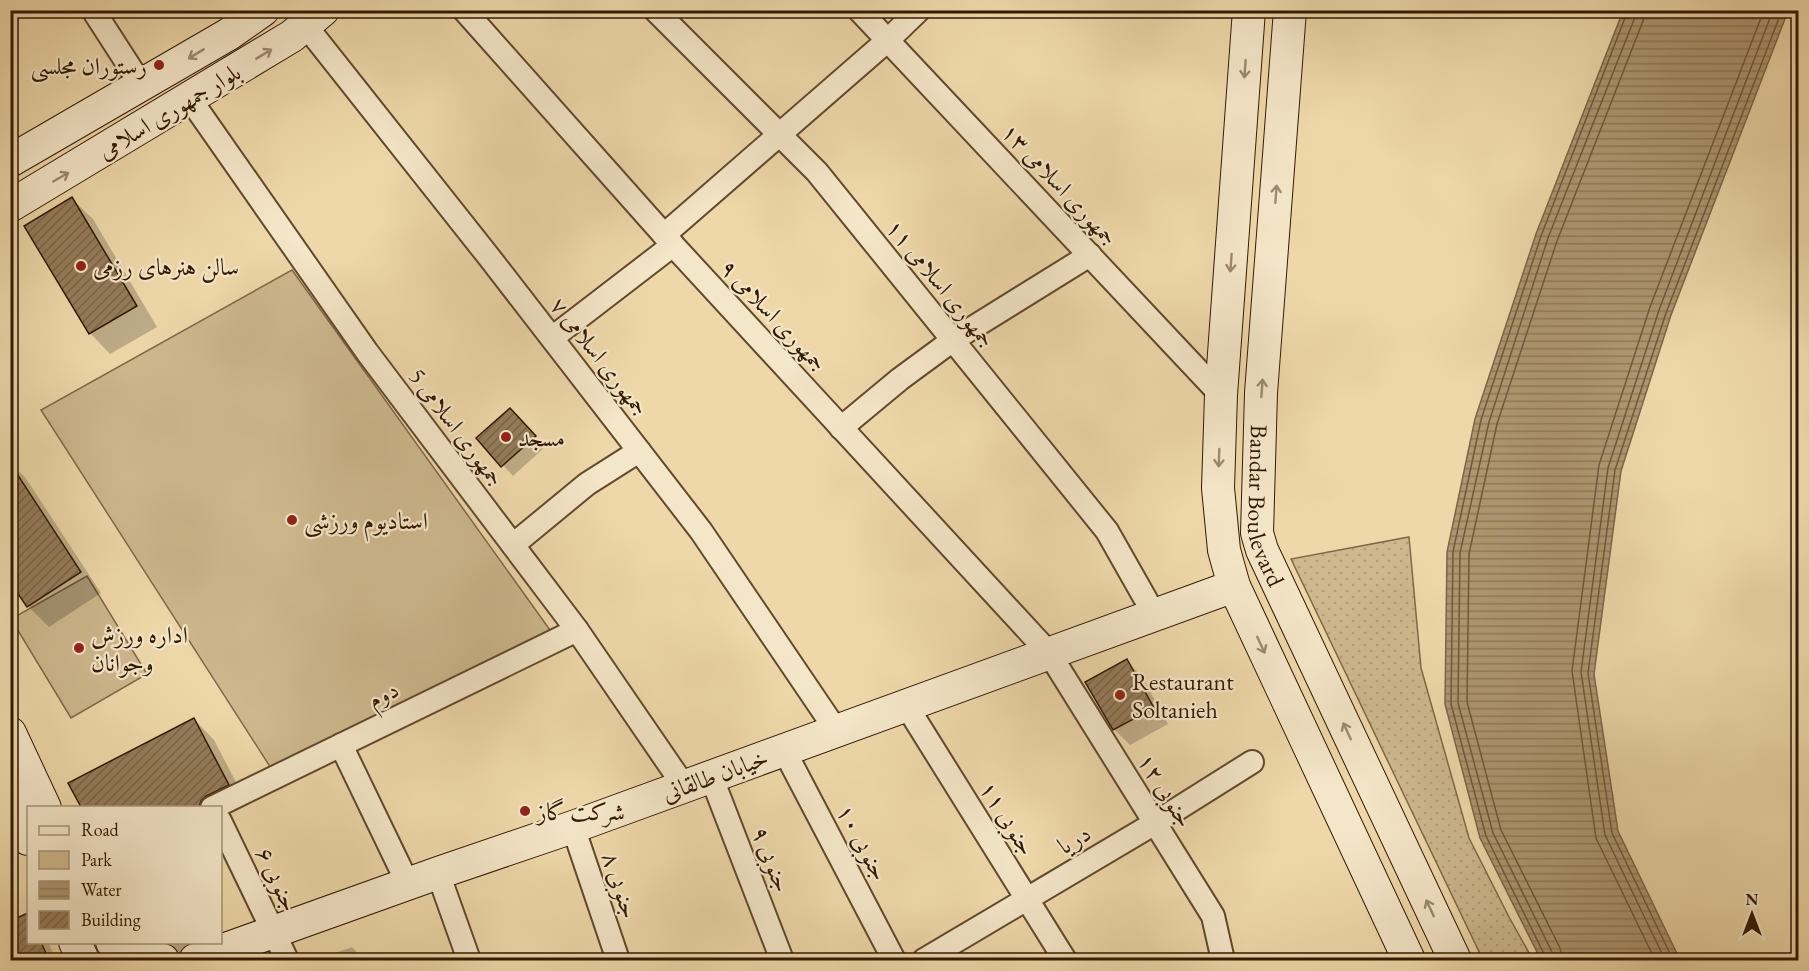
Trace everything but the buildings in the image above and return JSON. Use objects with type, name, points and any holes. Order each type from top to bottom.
[{"type":"main road","name":"بلوار جمهوری اسلامی","points":[[10,161],[142,86],[229,34],[263,10]]},
{"type":"main road","name":"Bandar Boulevard","points":[[1249,10],[1221,395],[1218,488],[1224,550],[1234,586],[1409,960]]},
{"type":"main road","name":"Bandar Boulevard","points":[[1290,10],[1261,393],[1257,533],[1262,550],[1455,960]]},
{"type":"main road","name":"بلوار جمهوری اسلامی","points":[[10,206],[190,99],[292,36],[315,18]]},
{"type":"main road","name":"خیابان طالقانی","points":[[195,960],[573,827],[1234,586]]},
{"type":"main road","points":[[10,733],[45,806]]},
{"type":"main road","points":[[10,799],[27,837]]},
{"type":"main road","points":[[76,944],[83,960]]},
{"type":"main road","points":[[107,944],[115,960]]},
{"type":"main road","points":[[118,944],[163,960]]},
{"type":"street","points":[[93,10],[142,86]]},
{"type":"street","name":"جمهوری اسلامی ۹","points":[[464,10],[668,240],[1049,653]]},
{"type":"street","name":"جمهوری اسلامی ۱۱","points":[[655,10],[817,172],[1107,531],[1154,614]]},
{"type":"street","name":"جمهوری اسلامی ۱۳","points":[[859,10],[1221,395]]},
{"type":"street","points":[[552,338],[668,240],[779,135],[919,10]]},
{"type":"street","name":"جمهوری اسلامی ۷","points":[[315,18],[552,338],[701,531],[836,730]]},
{"type":"street","name":"جمهوری اسلامی 5","points":[[190,99],[367,352],[577,630],[698,781]]},
{"type":"street","points":[[841,428],[900,379],[953,340],[1090,255]]},
{"type":"street","points":[[513,545],[587,484],[639,451]]},
{"type":"street","name":"دوم","points":[[222,807],[341,745],[577,630]]},
{"type":"street","name":"۱۲ جنوبی","points":[[1049,653],[1213,916],[1223,960]]},
{"type":"street","name":"۱۱ جنوبی","points":[[906,705],[1065,960]]},
{"type":"street","points":[[341,745],[408,884]]},
{"type":"street","name":"۱۰ جنوبی","points":[[783,750],[894,960]]},
{"type":"street","name":"دریا","points":[[924,960],[1155,823],[1252,762]]},
{"type":"street","name":"۹ جنوبی","points":[[698,781],[782,960]]},
{"type":"street","name":"۶ جنوبی","points":[[222,826],[287,960]]},
{"type":"street","name":"۸ جنوبی","points":[[573,827],[618,960]]},
{"type":"street","points":[[438,873],[469,960]]},
{"type":"green space","name":"استادیوم ورزشی","points":[[292,270],[550,630],[276,776],[41,410]]},
{"type":"green space","points":[[1409,537],[1421,668],[1469,838],[1533,960],[1483,960],[1291,559]]},
{"type":"green space","name":"اداره ورزش وجوانان","points":[[87,576],[147,674],[71,718],[11,619]]},
{"type":"water","points":[[1623,11],[1788,11],[1671,315],[1621,471],[1594,674],[1618,831],[1680,960],[1541,960],[1480,838],[1445,704],[1447,552],[1475,419],[1536,234]]},
{"type":"place","name":"رستوران مجلسی","points":[[159,65]]},
{"type":"place","name":"سالن هنرهای رزمی","points":[[81,266]]},
{"type":"place","name":"مسجد","points":[[506,437]]},
{"type":"place","name":"استادیوم ورزشی","points":[[292,520]]},
{"type":"place","name":"اداره ورزش وجوانان","points":[[79,648]]},
{"type":"place","name":"Restaurant Soltanieh","points":[[1120,695]]},
{"type":"place","name":"شرکت گاز","points":[[525,811]]}]
